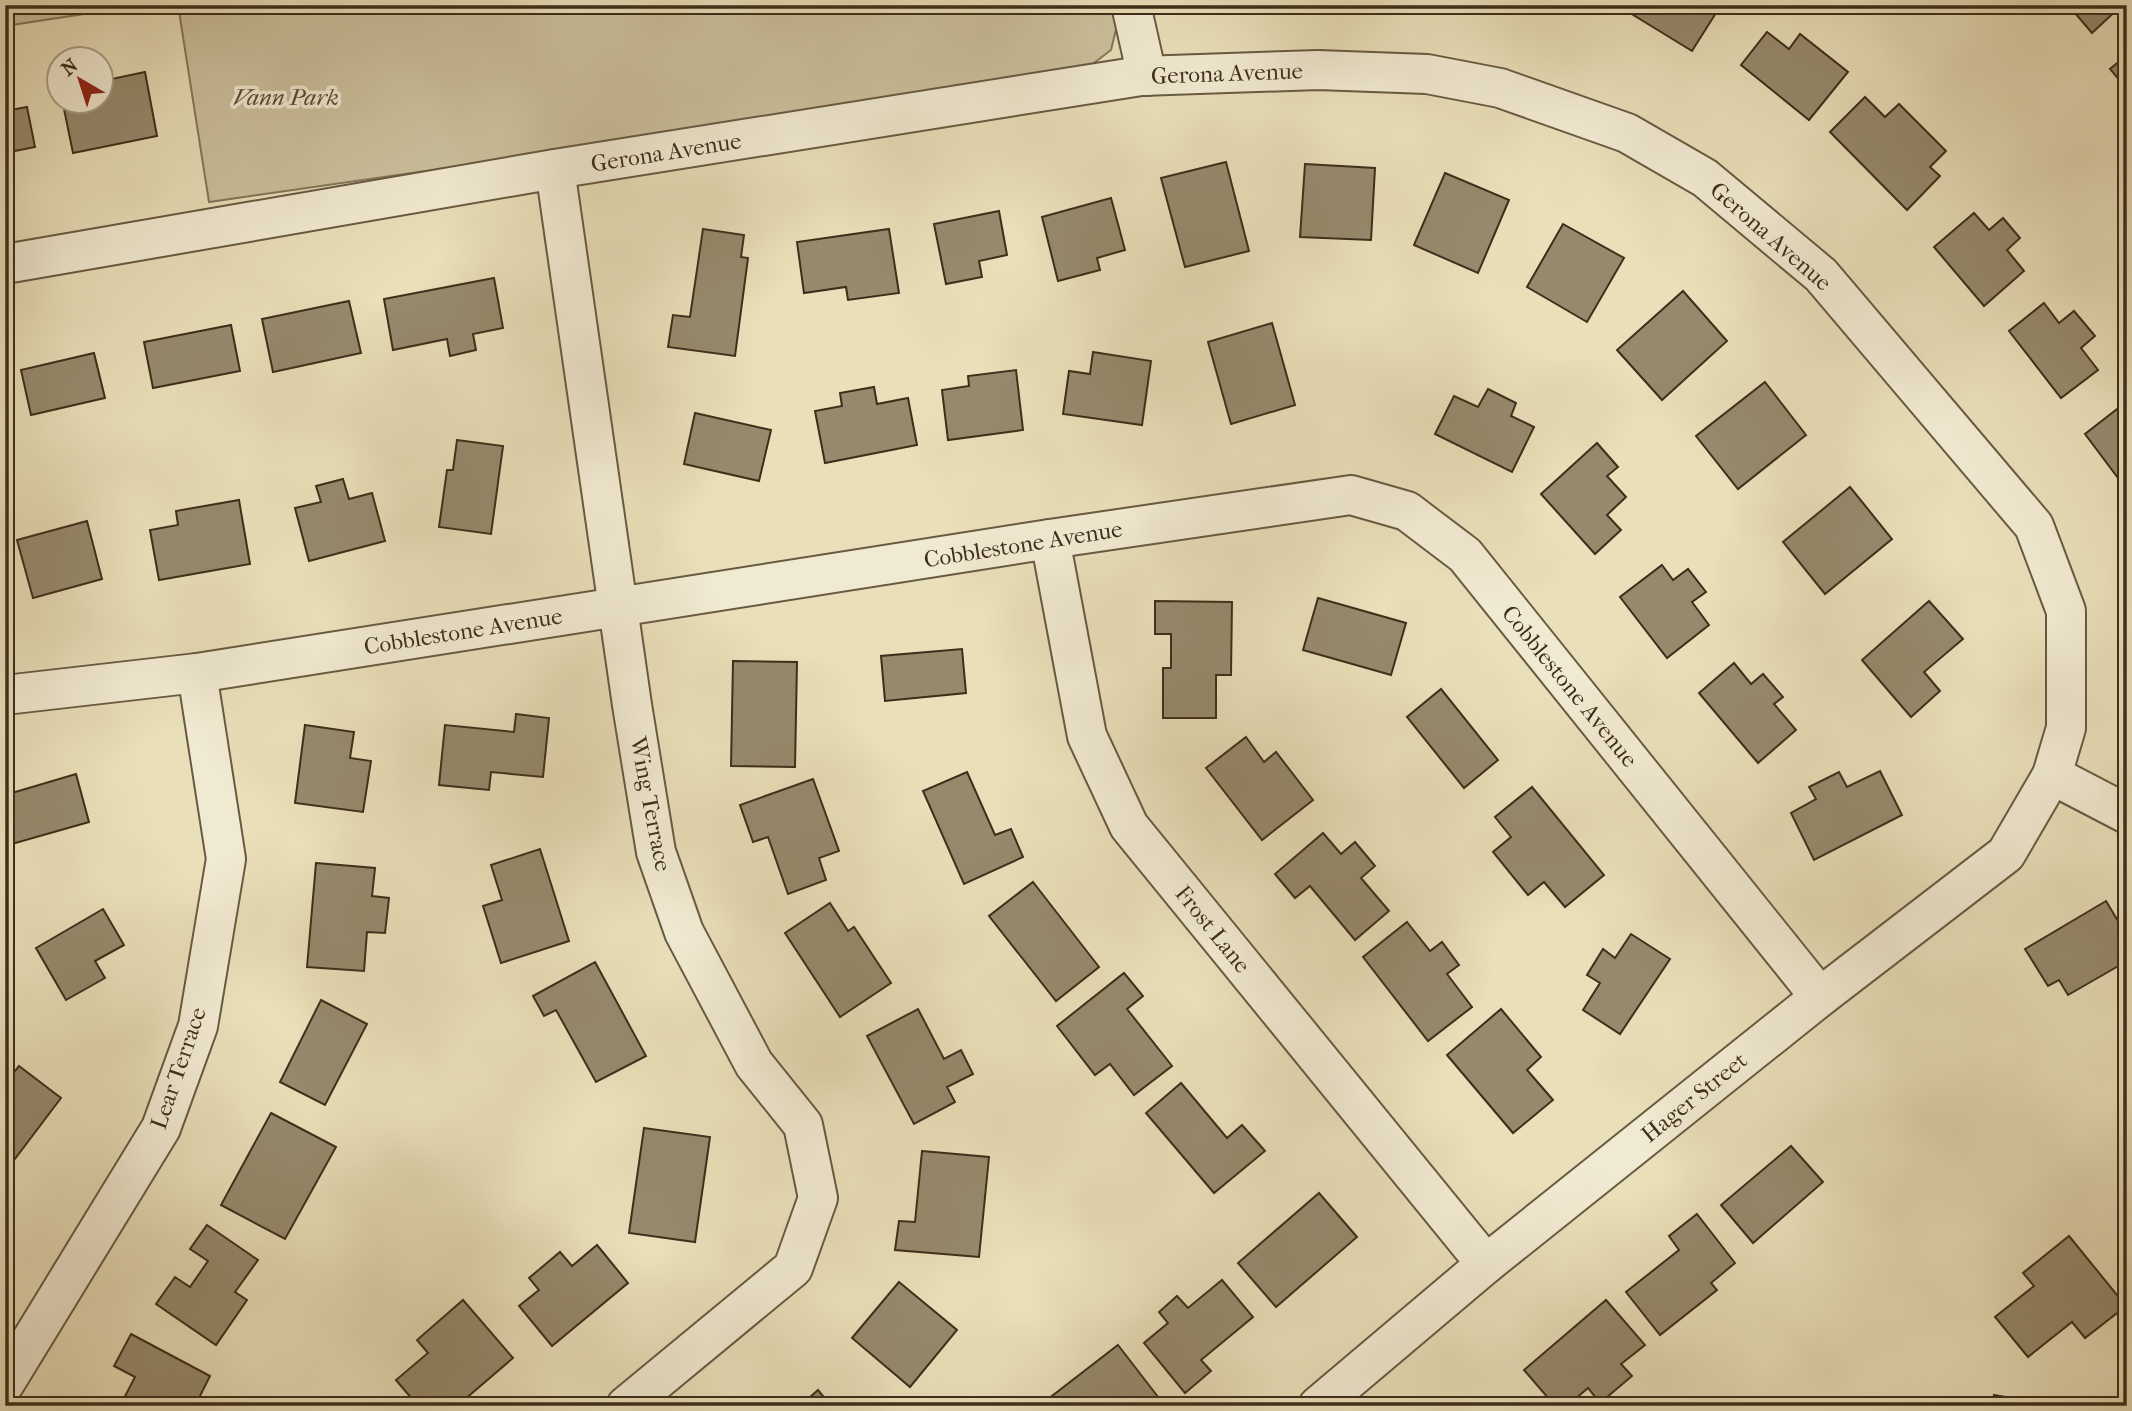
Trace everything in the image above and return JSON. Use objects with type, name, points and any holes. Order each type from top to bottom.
[{"type":"street","points":[[1131,5],[1147,76]]},
{"type":"street","name":"Gerona Avenue","points":[[5,264],[555,169],[1147,76],[1318,70],[1427,74],[1488,85],[1627,133],[1705,178],[1821,275],[2034,526],[2066,611],[2066,728],[2052,775]]},
{"type":"street","name":"Wing Terrace","points":[[555,169],[632,705],[656,852],[684,932],[754,1064],[803,1125],[818,1198],[793,1268],[626,1406]]},
{"type":"street","name":"Cobblestone Avenue","points":[[5,695],[197,673],[1050,539],[1351,495],[1407,511],[1465,555],[1820,997]]},
{"type":"street","name":"Frost Lane","points":[[1050,539],[1087,736],[1129,826],[1486,1264]]},
{"type":"street","name":"Lear Terrace","points":[[5,1383],[161,1128],[198,1026],[226,859],[197,673]]},
{"type":"street","points":[[2052,775],[2127,814]]},
{"type":"street","name":"Hager Street","points":[[1318,1406],[1486,1264],[1820,997],[2006,855],[2052,775]]},
{"type":"green space","points":[[5,5],[143,5],[5,26]]},
{"type":"green space","name":"Vann Park","points":[[178,5],[1122,5],[1111,50],[1090,66],[664,137],[209,202]]},
{"type":"building","points":[[1617,5],[1721,5],[1692,51]]},
{"type":"building","points":[[2068,5],[2122,5],[2092,33]]},
{"type":"building","points":[[1767,32],[1789,49],[1800,34],[1848,72],[1809,120],[1741,65]]},
{"type":"building","points":[[2127,55],[2127,89],[2110,69]]},
{"type":"building","points":[[145,72],[157,136],[73,153],[65,116],[116,116],[116,78]]},
{"type":"building","points":[[1865,97],[1885,117],[1899,104],[1946,151],[1930,167],[1940,176],[1907,210],[1830,132]]},
{"type":"building","points":[[27,107],[35,147],[5,153],[5,111]]},
{"type":"building","points":[[1226,162],[1249,251],[1185,267],[1161,178]]},
{"type":"building","points":[[1305,164],[1375,168],[1371,240],[1300,237]]},
{"type":"building","points":[[1445,173],[1509,200],[1478,273],[1414,245]]},
{"type":"building","points":[[1111,198],[1125,250],[1097,258],[1100,270],[1058,281],[1042,217]]},
{"type":"building","points":[[999,211],[1007,255],[979,261],[982,277],[946,284],[934,224]]},
{"type":"building","points":[[1974,213],[1989,230],[2003,218],[2020,238],[2007,250],[2024,271],[1984,306],[1934,247]]},
{"type":"building","points":[[1563,224],[1624,258],[1587,322],[1527,287]]},
{"type":"building","points":[[703,229],[744,235],[741,257],[748,258],[735,356],[668,347],[673,315],[690,317]]},
{"type":"building","points":[[889,229],[899,293],[848,300],[846,287],[804,293],[797,242]]},
{"type":"building","points":[[494,278],[503,328],[473,334],[476,350],[450,356],[447,339],[393,350],[384,299]]},
{"type":"building","points":[[1683,291],[1727,341],[1662,400],[1617,350]]},
{"type":"building","points":[[349,301],[361,353],[273,372],[262,319]]},
{"type":"building","points":[[2044,303],[2059,323],[2074,311],[2095,336],[2081,348],[2098,370],[2061,398],[2009,331]]},
{"type":"building","points":[[1272,323],[1295,405],[1231,424],[1208,342]]},
{"type":"building","points":[[231,325],[240,371],[153,388],[144,342]]},
{"type":"building","points":[[1093,352],[1151,361],[1142,425],[1063,414],[1069,371],[1090,374]]},
{"type":"building","points":[[94,353],[105,398],[31,415],[21,370]]},
{"type":"building","points":[[1016,370],[1023,430],[948,440],[942,390],[969,386],[968,376]]},
{"type":"building","points":[[1765,382],[1806,435],[1738,489],[1696,436]]},
{"type":"building","points":[[874,387],[877,404],[908,398],[917,445],[825,463],[815,411],[842,406],[840,393]]},
{"type":"building","points":[[1488,389],[1516,403],[1511,416],[1534,427],[1512,472],[1435,434],[1454,396],[1478,407]]},
{"type":"building","points":[[2127,403],[2127,490],[2085,434]]},
{"type":"building","points":[[695,413],[771,430],[759,481],[684,464]]},
{"type":"building","points":[[457,440],[503,446],[491,534],[439,527],[447,470],[453,470]]},
{"type":"building","points":[[1597,443],[1618,467],[1607,476],[1626,497],[1607,515],[1621,530],[1595,554],[1541,494]]},
{"type":"building","points":[[343,479],[349,499],[372,493],[385,541],[309,561],[295,508],[321,502],[316,486]]},
{"type":"building","points":[[1850,487],[1892,539],[1825,594],[1783,542]]},
{"type":"building","points":[[239,500],[250,564],[159,580],[150,530],[178,525],[176,511]]},
{"type":"building","points":[[87,521],[102,579],[33,598],[17,540]]},
{"type":"building","points":[[1662,565],[1673,580],[1688,569],[1706,592],[1692,602],[1709,625],[1667,658],[1620,597]]},
{"type":"building","points":[[1318,598],[1406,623],[1391,675],[1303,650]]},
{"type":"building","points":[[1155,601],[1232,602],[1231,675],[1216,675],[1216,718],[1163,718],[1163,668],[1171,668],[1171,634],[1155,634]]},
{"type":"building","points":[[1929,601],[1963,639],[1924,672],[1940,691],[1911,717],[1862,660]]},
{"type":"building","points":[[962,649],[966,693],[885,701],[881,656]]},
{"type":"building","points":[[733,661],[797,662],[795,767],[731,766]]},
{"type":"building","points":[[1734,663],[1751,684],[1763,674],[1783,697],[1774,704],[1796,730],[1758,763],[1699,693]]},
{"type":"building","points":[[1441,689],[1498,760],[1464,788],[1407,717]]},
{"type":"building","points":[[516,714],[549,718],[543,777],[491,772],[489,790],[439,785],[445,725],[514,732]]},
{"type":"building","points":[[305,725],[354,732],[350,758],[371,761],[363,812],[295,803]]},
{"type":"building","points":[[1246,737],[1264,762],[1276,752],[1313,800],[1262,840],[1206,768]]},
{"type":"building","points":[[1880,771],[1902,815],[1814,860],[1791,813],[1816,799],[1809,787],[1839,772],[1847,787]]},
{"type":"building","points":[[967,772],[995,835],[1011,829],[1023,857],[964,884],[923,791]]},
{"type":"building","points":[[76,774],[89,822],[5,846],[5,795]]},
{"type":"building","points":[[813,779],[839,851],[819,858],[826,880],[788,894],[768,837],[753,842],[740,805]]},
{"type":"building","points":[[1532,787],[1604,875],[1565,907],[1544,882],[1528,895],[1493,852],[1511,837],[1495,817]]},
{"type":"building","points":[[1323,833],[1341,854],[1355,842],[1375,866],[1361,878],[1389,911],[1355,940],[1310,886],[1295,898],[1275,874]]},
{"type":"building","points":[[540,849],[569,941],[501,963],[483,906],[502,900],[491,865]]},
{"type":"building","points":[[316,863],[375,868],[372,896],[389,898],[385,933],[367,932],[364,971],[307,967]]},
{"type":"building","points":[[1033,882],[1099,967],[1056,1001],[989,916]]},
{"type":"building","points":[[2106,901],[2127,936],[2127,961],[2068,995],[2059,980],[2048,986],[2025,949]]},
{"type":"building","points":[[830,903],[848,931],[854,927],[891,983],[840,1017],[785,933]]},
{"type":"building","points":[[103,909],[124,945],[95,961],[105,978],[66,1000],[36,948]]},
{"type":"building","points":[[1407,922],[1430,951],[1442,942],[1459,965],[1447,974],[1472,1007],[1428,1041],[1363,957]]},
{"type":"building","points":[[1631,934],[1670,959],[1620,1034],[1583,1010],[1600,983],[1587,975],[1603,949],[1615,958]]},
{"type":"building","points":[[595,962],[646,1056],[596,1082],[556,1010],[544,1016],[533,996]]},
{"type":"building","points":[[1124,973],[1143,996],[1127,1009],[1172,1066],[1134,1095],[1110,1064],[1095,1075],[1057,1026]]},
{"type":"building","points":[[321,1000],[367,1024],[325,1105],[280,1082]]},
{"type":"building","points":[[918,1009],[944,1059],[961,1050],[973,1074],[947,1087],[955,1102],[914,1124],[867,1036]]},
{"type":"building","points":[[1501,1009],[1541,1057],[1527,1070],[1553,1100],[1513,1133],[1447,1055]]},
{"type":"building","points":[[19,1066],[61,1098],[5,1172],[5,1084]]},
{"type":"building","points":[[1181,1083],[1227,1138],[1242,1125],[1265,1151],[1214,1193],[1146,1113]]},
{"type":"building","points":[[271,1113],[336,1147],[285,1239],[221,1205]]},
{"type":"building","points":[[644,1128],[710,1137],[695,1242],[629,1233]]},
{"type":"building","points":[[1791,1146],[1823,1182],[1753,1243],[1721,1205]]},
{"type":"building","points":[[922,1151],[989,1157],[979,1257],[895,1250],[899,1221],[915,1222]]},
{"type":"building","points":[[1319,1193],[1357,1237],[1276,1307],[1238,1263]]},
{"type":"building","points":[[1697,1214],[1735,1263],[1711,1283],[1717,1290],[1660,1335],[1626,1292],[1679,1250],[1669,1236]]},
{"type":"building","points":[[207,1225],[258,1260],[235,1292],[247,1300],[216,1345],[156,1304],[175,1277],[190,1287],[208,1261],[190,1249]]},
{"type":"building","points":[[2069,1236],[2126,1306],[2085,1338],[2072,1322],[2028,1357],[1995,1317],[2034,1286],[2023,1273]]},
{"type":"building","points":[[597,1245],[628,1283],[552,1346],[519,1306],[539,1290],[529,1278],[560,1252],[572,1266]]},
{"type":"building","points":[[1222,1280],[1253,1317],[1201,1360],[1211,1371],[1185,1393],[1144,1343],[1168,1323],[1159,1312],[1177,1296],[1188,1308]]},
{"type":"building","points":[[899,1282],[957,1330],[910,1387],[852,1338]]},
{"type":"building","points":[[463,1300],[513,1358],[457,1406],[418,1406],[396,1380],[428,1353],[417,1340]]},
{"type":"building","points":[[1606,1300],[1645,1345],[1621,1364],[1632,1376],[1600,1403],[1588,1388],[1567,1406],[1555,1406],[1524,1370]]},
{"type":"building","points":[[131,1334],[210,1376],[195,1406],[120,1406],[135,1377],[114,1366]]},
{"type":"building","points":[[1118,1345],[1165,1406],[1039,1406]]},
{"type":"building","points":[[818,1390],[831,1406],[800,1406]]},
{"type":"building","points":[[1994,1395],[2048,1404],[1992,1406]]}]
